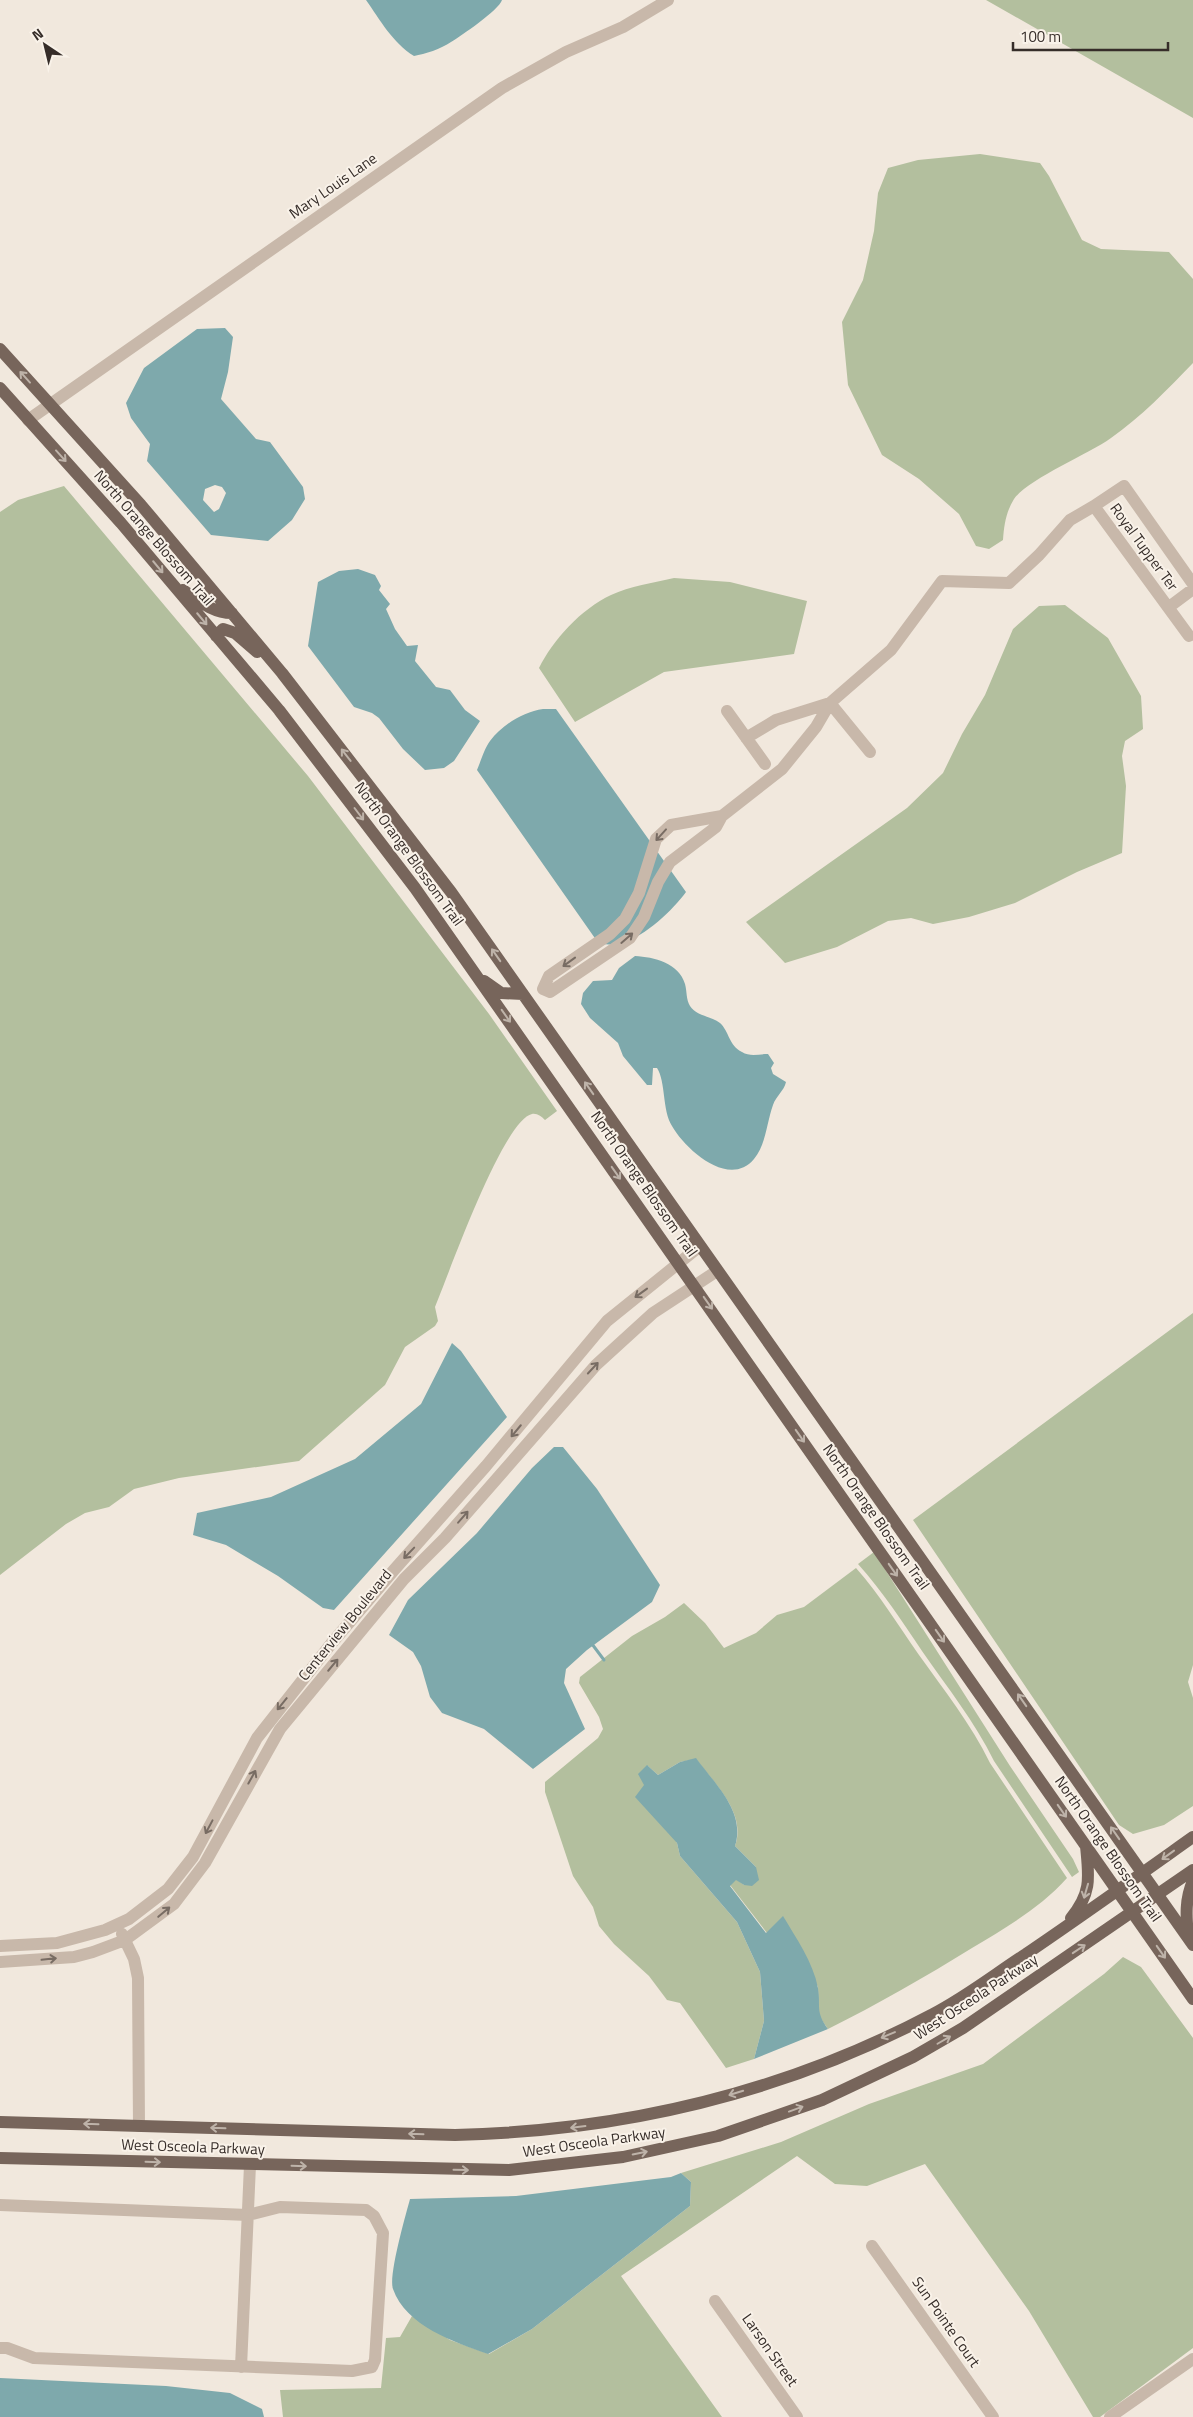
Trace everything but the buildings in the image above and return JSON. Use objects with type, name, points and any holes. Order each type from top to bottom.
[{"type":"main road","name":"North Orange Blossom Trail","points":[[0,349],[141,505],[282,673],[445,884],[1191,1942]]},
{"type":"main road","name":"North Orange Blossom Trail","points":[[0,388],[171,582],[278,710],[347,798],[478,976],[1193,1998]]},
{"type":"main road","points":[[171,582],[210,608],[222,613],[232,613]]},
{"type":"main road","points":[[216,636],[224,629],[235,633],[282,673]]},
{"type":"main road","points":[[478,976],[501,993],[523,994]]},
{"type":"main road","name":"West Osceola Parkway","points":[[0,2122],[455,2135],[558,2130],[652,2115],[747,2090],[799,2072],[897,2031],[962,1997],[1118,1891],[1193,1837]]},
{"type":"main road","points":[[1061,1930],[1081,1906],[1088,1888],[1085,1844]]},
{"type":"main road","name":"West Osceola Parkway","points":[[0,2158],[509,2170],[623,2157],[718,2136],[822,2100],[913,2058],[963,2028],[1193,1870]]},
{"type":"main road","points":[[1191,1942],[1186,1914],[1187,1896],[1193,1881]]},
{"type":"street","name":"Mary Louis Lane","points":[[28,420],[502,88],[566,52],[623,27],[668,0]]},
{"type":"street","name":"Royal Tupper Ter","points":[[722,816],[671,825],[656,839],[651,860],[639,892],[624,919],[610,934],[549,976],[543,989],[550,992],[630,938],[644,917],[658,882],[667,867],[716,827],[722,816],[782,769],[816,727],[830,703],[891,650],[942,581],[1010,583],[1039,555],[1070,520],[1124,486],[1193,584]]},
{"type":"street","name":"Royal Tupper Ter","points":[[1094,506],[1189,636]]},
{"type":"street","name":"Royal Tupper Ter","points":[[1168,607],[1193,589]]},
{"type":"street","name":"Royal Tupper Ter","points":[[746,738],[776,720],[830,703]]},
{"type":"street","points":[[830,703],[870,752]]},
{"type":"street","points":[[727,711],[766,764]]},
{"type":"street","points":[[682,824],[690,828],[693,835],[692,846]]},
{"type":"street","points":[[651,860],[658,869],[667,867]]},
{"type":"street","name":"Centerview Boulevard","points":[[0,1946],[57,1943],[82,1938],[117,1925],[150,1905],[182,1873],[257,1738],[394,1570],[548,1394],[607,1321],[700,1246]]},
{"type":"street","name":"Centerview Boulevard","points":[[0,1962],[74,1957],[125,1940],[174,1904],[197,1876],[270,1745],[295,1711],[404,1579],[445,1538],[596,1365],[636,1327],[717,1271]]},
{"type":"street","points":[[548,1394],[560,1404]]},
{"type":"street","points":[[257,1738],[270,1745]]},
{"type":"street","points":[[117,1925],[134,1959],[138,1978],[139,2126]]},
{"type":"street","points":[[242,2367],[250,2165]]},
{"type":"street","points":[[0,2205],[248,2215],[280,2207],[366,2210],[374,2216],[383,2233],[375,2360],[372,2367],[352,2371],[34,2358],[7,2348],[0,2348]]},
{"type":"street","name":"Sun Pointe Court","points":[[872,2246],[993,2417]]},
{"type":"street","name":"Larson Street","points":[[715,2301],[797,2417]]},
{"type":"street","points":[[1110,2417],[1193,2358]]},
{"type":"green space","points":[[986,0],[1193,0],[1193,118]]},
{"type":"green space","points":[[980,154],[1040,163],[1049,176],[1082,240],[1101,249],[1169,252],[1193,279],[1193,363],[1154,402],[1122,430],[1101,445],[1045,475],[1021,491],[1009,509],[1003,540],[989,549],[976,546],[959,514],[919,479],[882,455],[848,385],[842,322],[863,280],[874,231],[878,193],[888,168],[918,160]]},
{"type":"green space","points":[[64,486],[308,776],[489,1014],[557,1111],[545,1120],[538,1115],[532,1114],[520,1123],[506,1142],[477,1201],[435,1307],[438,1321],[435,1326],[405,1347],[385,1385],[299,1461],[179,1478],[134,1489],[109,1507],[85,1513],[66,1524],[0,1575],[0,512],[18,500]]},
{"type":"green space","points":[[674,578],[730,582],[807,601],[794,654],[664,672],[575,722],[539,668],[545,657],[569,626],[600,601],[626,589]]},
{"type":"green space","points":[[1065,605],[1108,638],[1141,696],[1143,729],[1125,741],[1122,756],[1126,786],[1122,853],[1077,872],[1015,903],[969,917],[933,924],[911,918],[888,921],[837,947],[785,963],[746,922],[907,808],[943,773],[962,734],[985,695],[1013,629],[1039,606]]},
{"type":"green space","points":[[1193,1313],[1193,1665],[1188,1682],[1193,1698],[1193,1806],[1164,1825],[1133,1834],[1119,1825],[913,1520]]},
{"type":"green space","points":[[874,1552],[1010,1766],[1073,1859],[1079,1872],[1072,1877],[994,1761],[960,1705],[892,1607],[858,1564]]},
{"type":"green space","points":[[856,1568],[881,1599],[957,1708],[990,1763],[1067,1878],[1046,1899],[1010,1925],[919,1980],[828,2029],[819,2016],[818,1987],[783,1917],[767,1933],[730,1885],[736,1879],[744,1885],[756,1867],[735,1846],[738,1834],[736,1822],[733,1810],[727,1799],[696,1759],[680,1762],[658,1775],[648,1766],[644,1785],[677,1843],[680,1856],[737,1922],[760,1972],[764,2021],[754,2059],[726,2068],[680,2003],[667,2000],[649,1976],[614,1944],[599,1926],[593,1907],[573,1876],[545,1792],[545,1782],[598,1738],[603,1729],[599,1717],[579,1683],[580,1677],[632,1636],[665,1617],[684,1603],[705,1623],[724,1648],[756,1633],[777,1615],[804,1607]]},
{"type":"green space","points":[[1123,1957],[1141,1967],[1193,2038],[1193,2348],[1100,2417],[1093,2417],[1029,2311],[925,2164],[867,2186],[835,2184],[797,2156],[621,2276],[722,2417],[283,2417],[280,2390],[381,2388],[386,2338],[400,2337],[412,2316],[450,2340],[489,2354],[532,2329],[690,2206],[691,2182],[681,2173],[781,2142],[869,2104],[983,2064],[1104,1974]]},
{"type":"water","points":[[366,0],[502,0],[487,16],[447,45],[428,53],[414,56],[393,38]]},
{"type":"water","points":[[225,328],[233,337],[228,372],[221,399],[256,439],[270,442],[303,487],[305,499],[292,520],[268,541],[211,535],[147,461],[150,444],[131,418],[126,403],[144,368],[197,329]],"holes":[[[215,485],[222,487],[226,493],[219,509],[214,512],[203,500],[205,489]]]},
{"type":"water","points":[[358,569],[375,575],[381,586],[379,590],[390,604],[386,609],[395,629],[407,646],[418,645],[415,661],[436,687],[450,690],[465,710],[480,721],[454,761],[444,768],[425,770],[403,749],[379,718],[372,713],[354,707],[308,646],[318,582],[339,571]]},
{"type":"water","points":[[543,709],[556,709],[686,892],[658,922],[640,935],[623,943],[614,945],[599,944],[477,770],[484,751],[495,735],[521,716]]},
{"type":"water","points":[[635,956],[658,960],[672,966],[682,977],[690,1006],[700,1014],[720,1023],[734,1046],[745,1054],[768,1054],[774,1063],[771,1068],[773,1074],[786,1082],[773,1105],[761,1147],[754,1159],[744,1167],[732,1170],[720,1168],[697,1154],[687,1145],[678,1135],[669,1119],[662,1081],[657,1068],[653,1068],[652,1085],[647,1085],[623,1056],[618,1043],[590,1018],[581,1004],[583,993],[593,981],[612,980],[619,968]]},
{"type":"water","points":[[452,1343],[461,1351],[507,1417],[334,1610],[323,1608],[278,1576],[226,1545],[193,1535],[197,1513],[271,1497],[355,1459],[421,1404]]},
{"type":"water","points":[[554,1447],[563,1447],[597,1489],[660,1585],[652,1602],[587,1650],[566,1669],[564,1683],[585,1729],[533,1769],[484,1729],[442,1713],[430,1697],[421,1666],[413,1652],[389,1635],[408,1600],[477,1533],[532,1468]]},
{"type":"water","points":[[696,1758],[720,1788],[733,1810],[737,1834],[735,1846],[756,1867],[759,1880],[752,1886],[744,1885],[736,1880],[730,1886],[766,1933],[783,1916],[804,1950],[816,1978],[821,2018],[828,2029],[754,2059],[764,2021],[760,1972],[737,1922],[680,1856],[677,1843],[635,1797],[644,1785],[638,1774],[647,1765],[658,1775],[680,1762]]},
{"type":"water","points":[[681,2173],[691,2182],[690,2206],[532,2329],[488,2354],[446,2338],[420,2323],[399,2302],[393,2289],[395,2259],[410,2199],[516,2196],[671,2177]]},
{"type":"water","points":[[0,2378],[166,2386],[230,2393],[262,2409],[264,2417],[0,2417]]},
{"type":"waterway","points":[[592,1644],[604,1660]]}]
